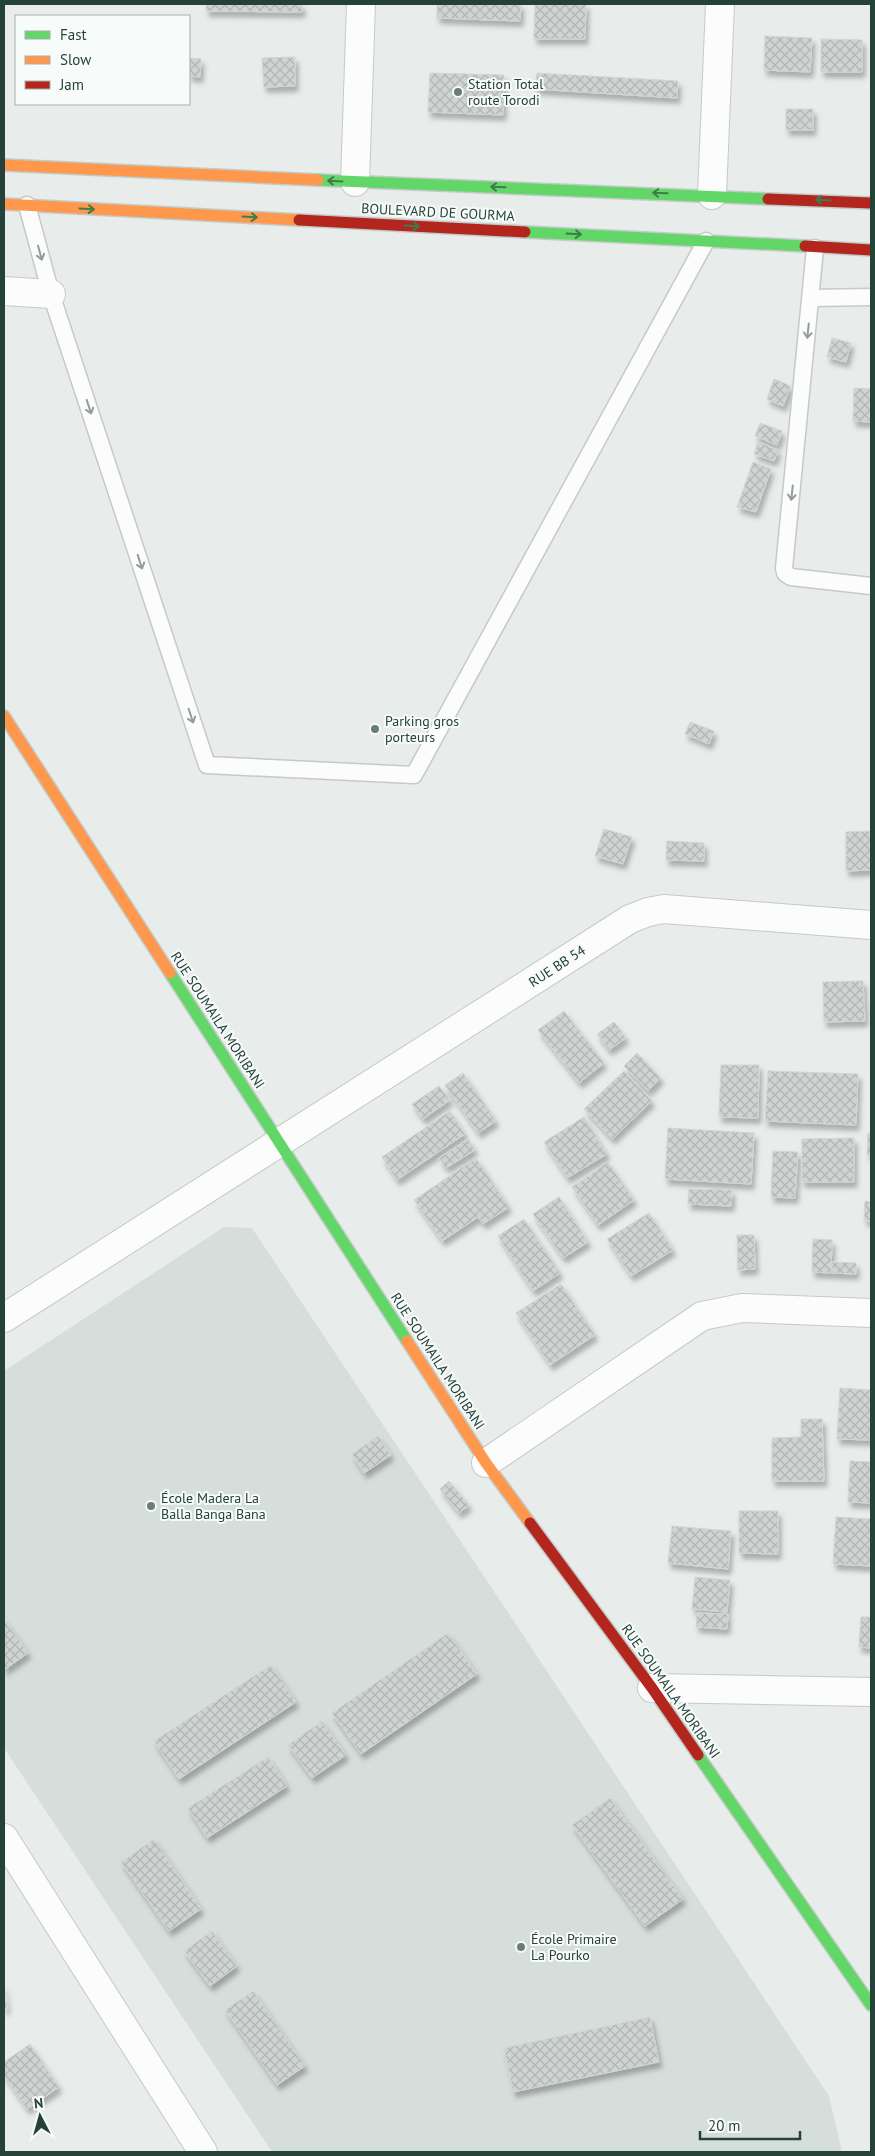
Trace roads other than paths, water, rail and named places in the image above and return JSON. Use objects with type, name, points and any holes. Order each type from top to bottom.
[{"type":"main road","name":"BOULEVARD DE GOURMA","points":[[4,165],[355,182],[712,195],[871,203]]},
{"type":"main road","name":"BOULEVARD DE GOURMA","points":[[4,204],[871,250]]},
{"type":"main road","name":"RUE SOUMAILA MORIBANI","points":[[4,716],[486,1463],[652,1688],[871,2005]]},
{"type":"street","points":[[355,182],[361,4]]},
{"type":"street","points":[[712,195],[720,4]]},
{"type":"street","points":[[4,291],[51,294]]},
{"type":"street","name":"RUE BB 54","points":[[4,1318],[630,919],[648,912],[664,910],[871,925]]},
{"type":"street","points":[[486,1463],[702,1316],[742,1308],[871,1313]]},
{"type":"street","points":[[652,1688],[871,1692]]},
{"type":"street","points":[[4,1838],[203,2152]]},
{"type":"lane","points":[[27,206],[51,294],[207,765],[414,775],[706,241]]},
{"type":"lane","points":[[815,248],[784,568],[785,573],[791,577],[871,586]]},
{"type":"lane","points":[[811,298],[871,297]]},
{"type":"place","name":"Station Total route Torodi","points":[[458,92]]},
{"type":"place","name":"Parking gros porteurs","points":[[375,729]]},
{"type":"place","name":"École Madera La Balla Banga Bana","points":[[151,1506]]},
{"type":"place","name":"École Primaire La Pourko","points":[[521,1947]]}]
